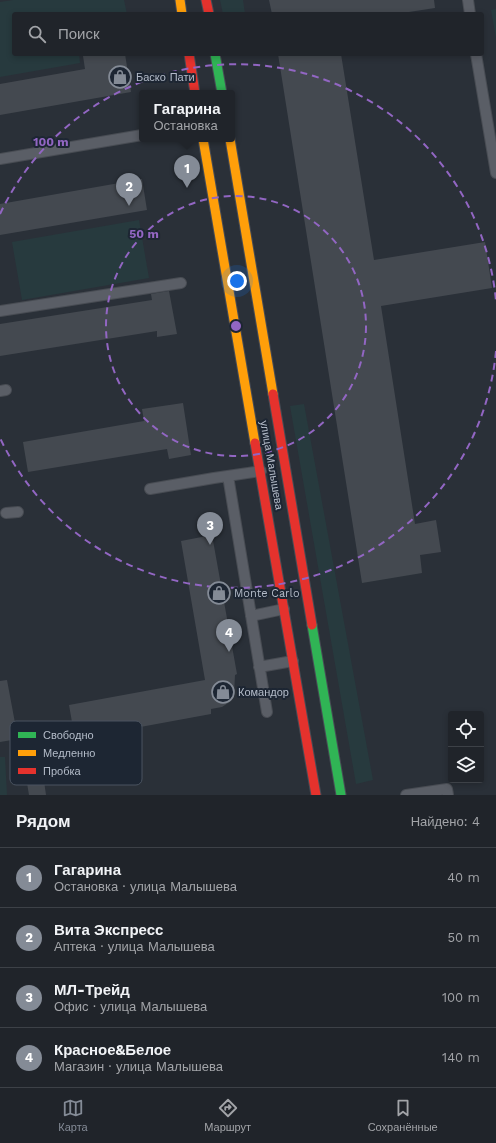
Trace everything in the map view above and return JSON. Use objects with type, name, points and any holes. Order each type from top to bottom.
[{"type":"main road","points":[[180,0],[182,12]]},
{"type":"main road","points":[[206,0],[209,12]]},
{"type":"main road","points":[[189,56],[195,90]]},
{"type":"main road","points":[[215,56],[221,90]]},
{"type":"main road","name":"улица Малышева","points":[[204,142],[316,795]]},
{"type":"main road","name":"улица Малышева","points":[[231,142],[341,795]]},
{"type":"lane","points":[[468,0],[470,12]]},
{"type":"lane","points":[[476,56],[496,173]]},
{"type":"lane","points":[[0,159],[139,136]]},
{"type":"lane","points":[[0,311],[182,282]]},
{"type":"lane","points":[[150,489],[261,471]]},
{"type":"lane","points":[[228,476],[267,712]]},
{"type":"lane","points":[[6,514],[18,512]]},
{"type":"lane","points":[[251,616],[284,609]]},
{"type":"lane","points":[[259,667],[293,661]]},
{"type":"lane","points":[[406,795],[447,789],[448,795]]},
{"type":"green space","points":[[13,0],[124,0],[127,12],[12,12],[12,56],[79,56],[80,63],[0,77],[0,2]]},
{"type":"green space","points":[[220,0],[243,0],[245,12],[223,12]]},
{"type":"green space","points":[[496,9],[496,38],[491,10]]},
{"type":"green space","points":[[139,220],[149,278],[22,300],[12,242]]},
{"type":"green space","points":[[304,404],[373,780],[356,784],[290,406]]},
{"type":"green space","points":[[0,757],[5,757],[7,795],[0,795]]},
{"type":"building","points":[[269,0],[434,0],[435,8],[409,12],[272,12]]},
{"type":"building","points":[[83,56],[125,56],[131,92],[0,115],[0,84],[85,69]]},
{"type":"building","points":[[278,56],[341,56],[374,260],[485,242],[492,288],[381,306],[415,524],[436,520],[441,552],[420,555],[422,573],[362,583]]},
{"type":"building","points":[[142,179],[147,210],[0,235],[0,204]]},
{"type":"building","points":[[169,291],[177,334],[157,337],[157,331],[0,356],[0,324],[152,300],[151,294]]},
{"type":"building","points":[[183,403],[191,455],[169,459],[167,449],[28,472],[23,442],[144,421],[142,409]]},
{"type":"building","points":[[212,535],[237,674],[235,675],[234,694],[231,701],[222,707],[211,709],[211,714],[142,727],[142,721],[72,721],[69,705],[205,680],[181,541]]},
{"type":"building","points":[[7,680],[15,721],[10,721],[10,740],[0,742],[0,681]]},
{"type":"building","points":[[27,785],[45,785],[46,795],[29,795]]},
{"type":"traffic: fast","points":[[215,56],[221,90]]},
{"type":"traffic: fast","points":[[312,625],[341,795]]},
{"type":"traffic: slow","points":[[180,0],[182,12]]},
{"type":"traffic: slow","points":[[204,142],[255,443]]},
{"type":"traffic: slow","points":[[231,142],[273,394]]},
{"type":"traffic: jam","points":[[206,0],[209,12]]},
{"type":"traffic: jam","points":[[189,56],[195,90]]},
{"type":"traffic: jam","points":[[273,394],[312,625]]},
{"type":"traffic: jam","points":[[255,443],[316,795]]},
{"type":"place","name":"Баско Пати","points":[[120,77]]},
{"type":"place","name":"Гагарина","points":[[187,188]]},
{"type":"place","name":"Вита Экспресс","points":[[129,206]]},
{"type":"place","name":"МЛ-Трейд","points":[[210,545]]},
{"type":"place","name":"Monte Carlo","points":[[219,593]]},
{"type":"place","name":"Красное&Белое","points":[[229,652]]},
{"type":"place","name":"Командор","points":[[223,692]]}]
